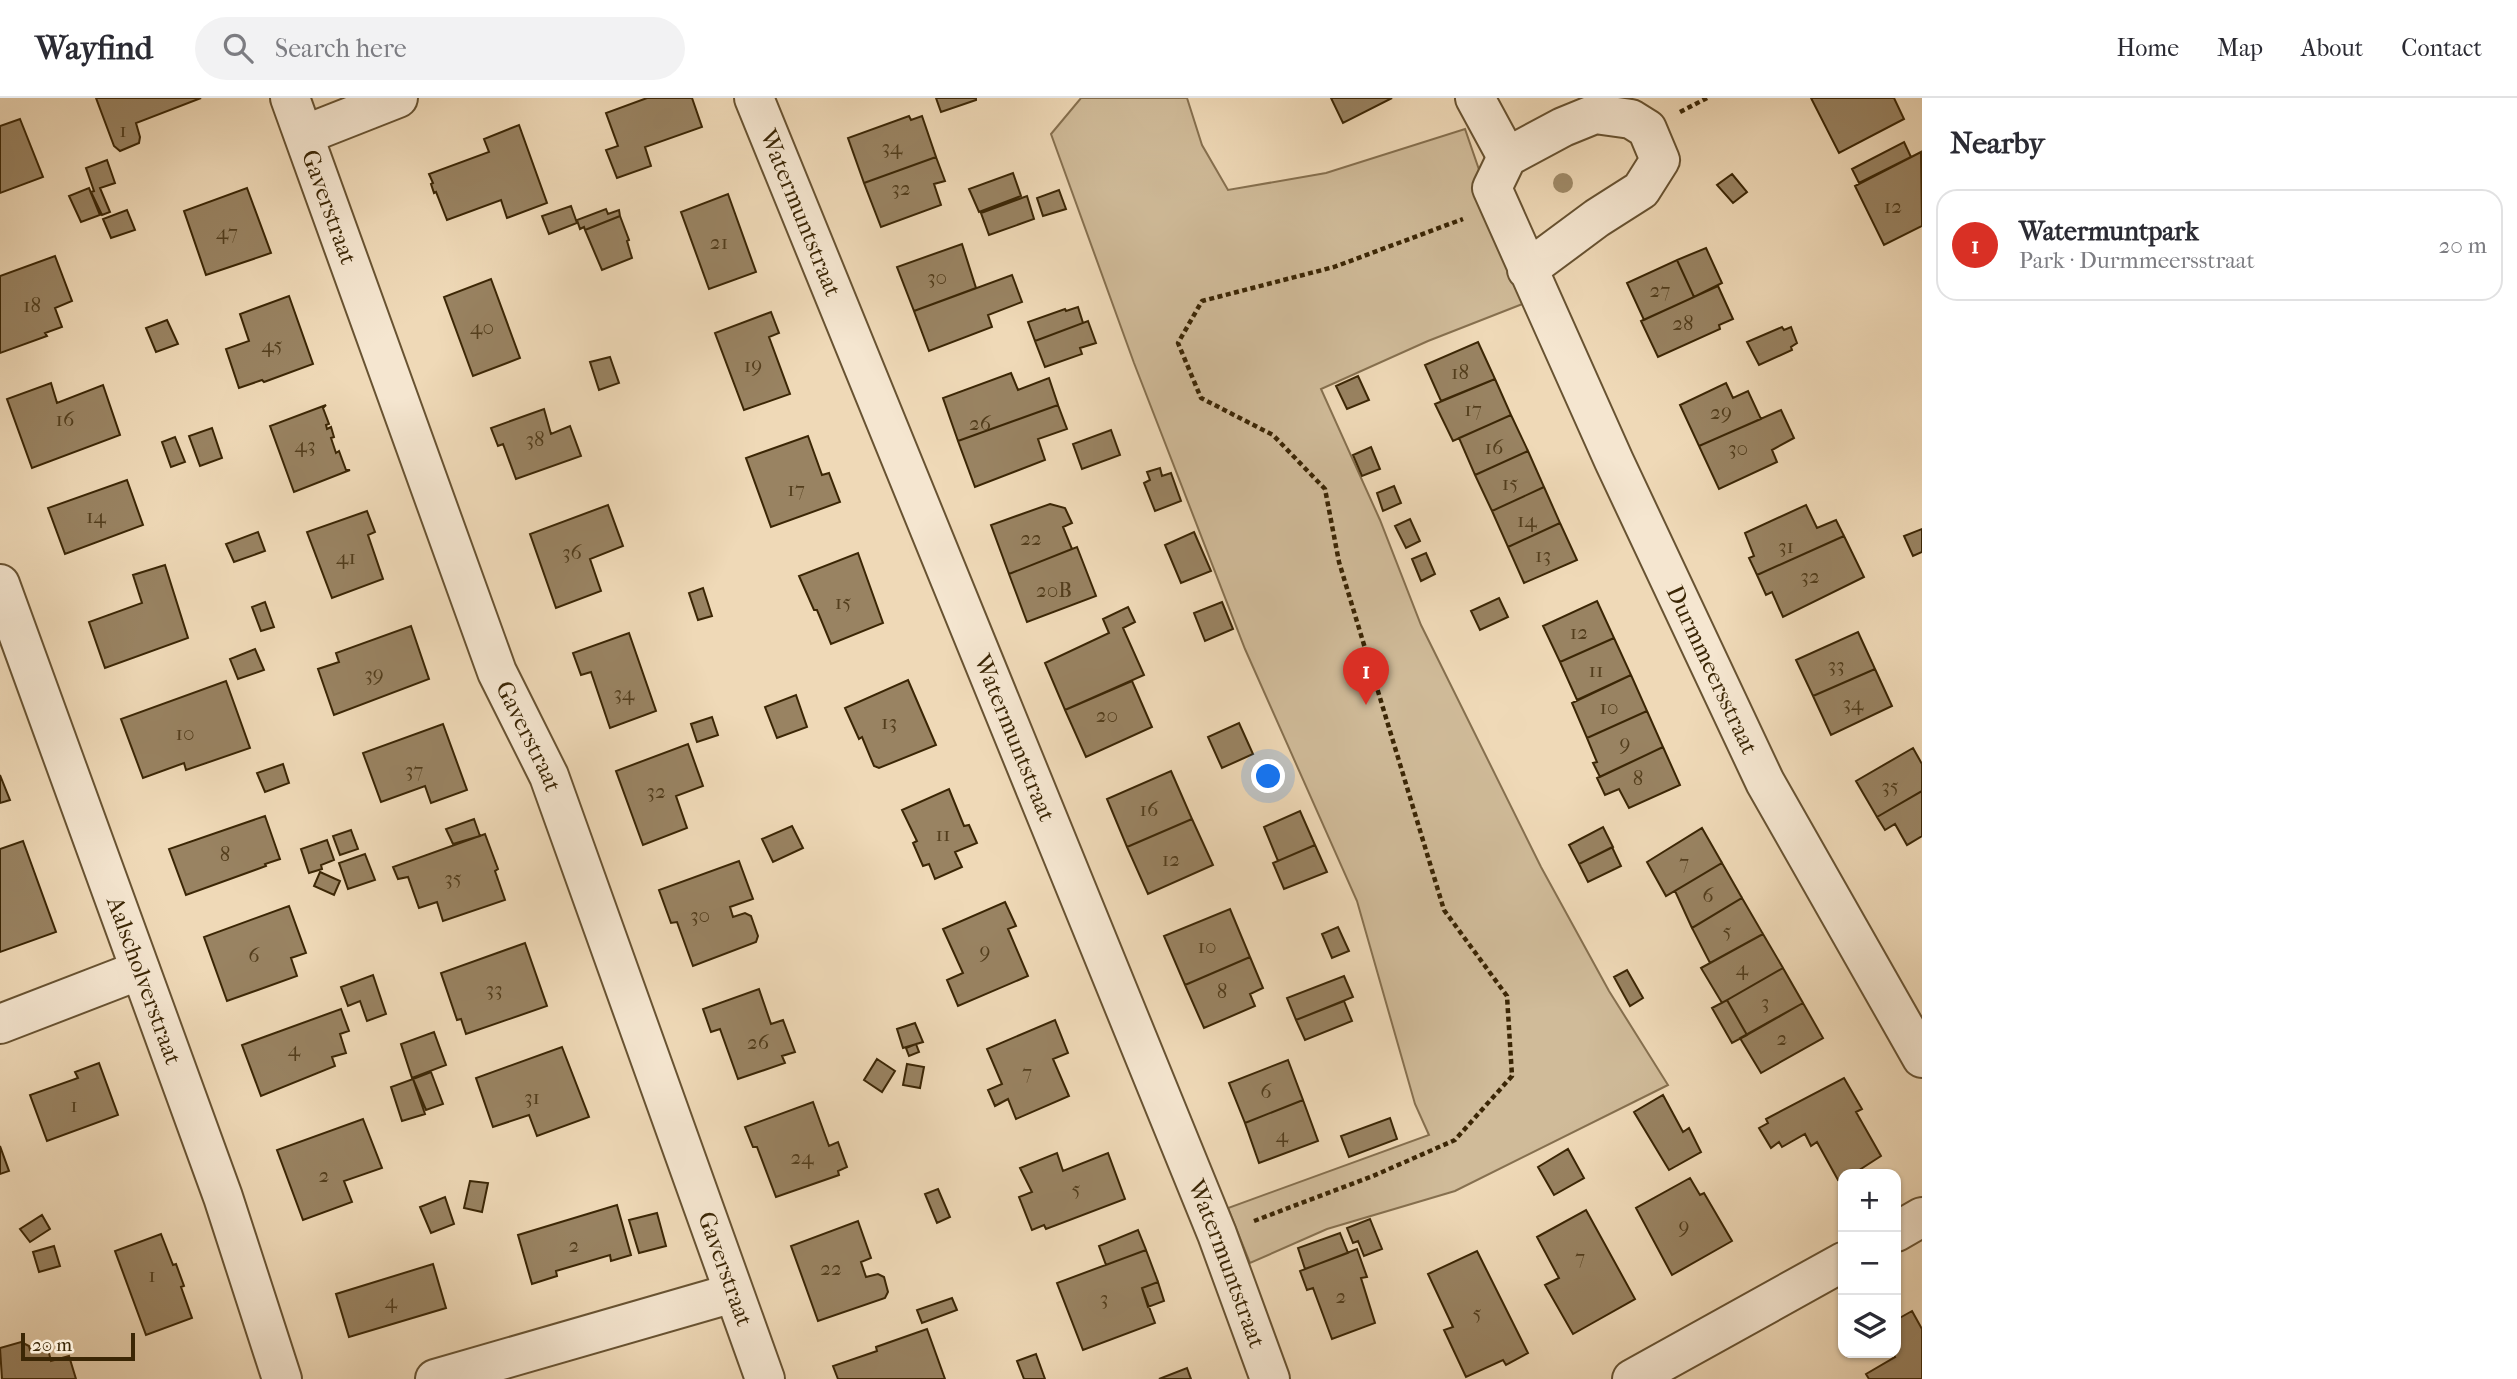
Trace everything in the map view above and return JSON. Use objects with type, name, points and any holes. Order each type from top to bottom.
[{"type":"street","name":"Gaverstraat","points":[[290,98],[497,672],[549,776],[765,1379]]},
{"type":"street","points":[[304,135],[398,98]]},
{"type":"street","name":"Watermuntstraat","points":[[754,98],[1217,1234],[1270,1379]]},
{"type":"street","points":[[1475,98],[1507,157]]},
{"type":"street","points":[[1499,205],[1492,188],[1507,157],[1563,127],[1595,114],[1631,119],[1647,129],[1660,160],[1641,190],[1597,218],[1527,270]]},
{"type":"street","name":"Durmmeersstraat","points":[[1499,205],[1614,461],[1765,782],[1922,1058]]},
{"type":"street","name":"Aalscholverstraat","points":[[0,584],[223,1197],[282,1379]]},
{"type":"street","points":[[0,1024],[140,970]]},
{"type":"street","points":[[1901,1229],[1922,1217]]},
{"type":"street","points":[[1632,1379],[1838,1265]]},
{"type":"street","points":[[435,1379],[733,1293]]},
{"type":"path","points":[[1217,1234],[1373,1176],[1455,1140],[1512,1076],[1507,996],[1444,909],[1339,562],[1325,489],[1273,435],[1200,398],[1178,343],[1202,301],[1334,267],[1499,205]]},
{"type":"shaded area","points":[[1081,98],[1187,98],[1202,145],[1228,190],[1326,173],[1465,129],[1525,303],[1428,341],[1321,389],[1380,520],[1421,625],[1541,867],[1609,991],[1668,1085],[1455,1191],[1327,1229],[1250,1263],[1228,1208],[1429,1135],[1415,1104],[1357,901],[1245,649],[1134,363],[1051,134]]},
{"type":"building","points":[[96,98],[201,98],[136,123],[139,143],[120,151],[114,146]]},
{"type":"building","points":[[647,98],[692,98],[702,127],[645,147],[651,166],[617,178],[606,150],[618,146],[606,113]]},
{"type":"building","points":[[936,98],[976,98],[976,100],[941,112]]},
{"type":"building","points":[[1331,98],[1392,98],[1343,123]]},
{"type":"building","points":[[1811,98],[1894,98],[1904,119],[1839,153]]},
{"type":"building","points":[[909,116],[911,120],[922,116],[936,157],[864,183],[848,138]]},
{"type":"building","points":[[20,119],[43,177],[0,193],[0,126]]},
{"type":"building","points":[[519,125],[547,203],[507,218],[501,200],[447,220],[436,192],[434,193],[429,174],[489,152],[484,139]]},
{"type":"building","points":[[1904,142],[1911,157],[1859,183],[1852,169]]},
{"type":"building","points":[[1921,152],[1922,226],[1884,245],[1855,186]]},
{"type":"building","points":[[936,157],[945,181],[934,184],[941,205],[881,227],[864,183]]},
{"type":"building","points":[[107,160],[115,183],[100,188],[110,212],[102,215],[91,192],[94,191],[86,168]]},
{"type":"building","points":[[1013,173],[1021,196],[979,212],[969,189]]},
{"type":"building","points":[[1732,174],[1747,192],[1733,203],[1717,185]]},
{"type":"building","points":[[89,188],[100,215],[81,222],[69,196]]},
{"type":"building","points":[[247,188],[271,253],[206,275],[184,211]]},
{"type":"building","points":[[1059,190],[1066,209],[1043,216],[1037,198]]},
{"type":"building","points":[[728,194],[756,272],[709,289],[681,212]]},
{"type":"building","points":[[1027,196],[1034,219],[989,235],[981,213]]},
{"type":"building","points":[[571,206],[577,223],[549,234],[542,216]]},
{"type":"building","points":[[606,209],[608,214],[619,210],[620,216],[585,230],[584,227],[580,229],[577,220]]},
{"type":"building","points":[[127,210],[135,230],[111,238],[103,219]]},
{"type":"building","points":[[620,216],[632,258],[602,270],[585,230]]},
{"type":"building","points":[[962,244],[976,288],[914,311],[897,267]]},
{"type":"building","points":[[1706,248],[1722,283],[1694,297],[1677,260]]},
{"type":"building","points":[[55,256],[72,301],[55,308],[62,327],[45,333],[47,336],[0,353],[0,276]]},
{"type":"building","points":[[1677,260],[1694,297],[1644,320],[1627,283]]},
{"type":"building","points":[[1012,275],[1022,302],[988,315],[992,327],[929,351],[914,311]]},
{"type":"building","points":[[491,279],[520,358],[473,376],[444,297]]},
{"type":"building","points":[[1718,286],[1733,319],[1719,325],[1720,329],[1658,357],[1641,321]]},
{"type":"building","points":[[289,296],[313,364],[239,388],[226,349],[249,341],[240,314]]},
{"type":"building","points":[[1078,307],[1083,323],[1035,341],[1028,322]]},
{"type":"building","points":[[771,312],[779,333],[769,337],[790,394],[744,410],[715,333]]},
{"type":"building","points":[[167,320],[178,344],[156,352],[146,328]]},
{"type":"building","points":[[1088,321],[1096,343],[1080,348],[1082,354],[1045,367],[1035,341]]},
{"type":"building","points":[[1782,327],[1784,330],[1791,327],[1797,343],[1791,347],[1792,350],[1759,365],[1747,342]]},
{"type":"building","points":[[1478,342],[1495,379],[1441,401],[1425,365]]},
{"type":"building","points":[[610,357],[619,383],[599,390],[590,362]]},
{"type":"building","points":[[1011,373],[1018,390],[1049,378],[1058,405],[958,441],[943,398]]},
{"type":"building","points":[[1358,376],[1369,400],[1347,409],[1336,386]]},
{"type":"building","points":[[1495,379],[1511,415],[1453,441],[1435,404]]},
{"type":"building","points":[[51,383],[57,403],[103,385],[120,435],[32,468],[7,399]]},
{"type":"building","points":[[1726,383],[1733,398],[1748,391],[1761,419],[1699,446],[1680,405]]},
{"type":"building","points":[[326,405],[323,408],[329,424],[326,425],[327,429],[331,427],[336,453],[339,451],[346,470],[350,470],[294,492],[270,426]]},
{"type":"building","points":[[1058,405],[1067,429],[1038,439],[1045,460],[975,487],[958,441]]},
{"type":"building","points":[[544,409],[551,434],[570,426],[581,456],[516,479],[503,444],[498,446],[491,428]]},
{"type":"building","points":[[1781,410],[1794,438],[1772,450],[1777,462],[1719,489],[1699,446]]},
{"type":"building","points":[[1511,415],[1528,451],[1475,475],[1459,438]]},
{"type":"building","points":[[212,428],[222,458],[200,466],[189,436]]},
{"type":"building","points":[[1111,430],[1120,455],[1082,469],[1073,444]]},
{"type":"building","points":[[808,436],[822,475],[829,473],[840,502],[771,527],[746,458]]},
{"type":"building","points":[[175,437],[185,462],[171,467],[162,442]]},
{"type":"building","points":[[1371,447],[1380,469],[1362,476],[1353,455]]},
{"type":"building","points":[[1528,451],[1544,487],[1492,511],[1475,475]]},
{"type":"building","points":[[1160,468],[1162,476],[1171,473],[1181,501],[1155,511],[1144,483],[1150,480],[1147,472]]},
{"type":"building","points":[[127,480],[143,525],[65,554],[48,508]]},
{"type":"building","points":[[1394,486],[1401,503],[1383,511],[1377,493]]},
{"type":"building","points":[[1544,487],[1560,523],[1508,547],[1492,511]]},
{"type":"building","points":[[1050,504],[1065,508],[1072,523],[1063,527],[1072,549],[1009,574],[991,525]]},
{"type":"building","points":[[608,505],[623,546],[590,559],[601,591],[556,608],[530,534]]},
{"type":"building","points":[[1806,505],[1817,528],[1836,520],[1844,536],[1757,575],[1749,558],[1754,556],[1745,533]]},
{"type":"building","points":[[367,511],[375,532],[368,535],[383,579],[332,598],[307,532]]},
{"type":"building","points":[[1410,519],[1420,541],[1406,548],[1395,526]]},
{"type":"building","points":[[1560,523],[1577,560],[1524,583],[1508,547]]},
{"type":"building","points":[[1922,529],[1922,552],[1913,556],[1904,536]]},
{"type":"building","points":[[258,532],[265,551],[234,562],[226,544]]},
{"type":"building","points":[[1194,532],[1211,571],[1181,583],[1165,545]]},
{"type":"building","points":[[1844,536],[1864,577],[1783,617],[1772,592],[1766,595],[1757,575]]},
{"type":"building","points":[[1077,547],[1096,596],[1027,622],[1009,574]]},
{"type":"building","points":[[858,553],[883,623],[831,644],[799,576]]},
{"type":"building","points":[[1426,553],[1435,574],[1421,581],[1412,559]]},
{"type":"building","points":[[165,565],[188,638],[105,668],[89,622],[142,603],[133,575]]},
{"type":"building","points":[[703,588],[712,616],[698,620],[689,593]]},
{"type":"building","points":[[1499,598],[1508,617],[1480,630],[1471,611]]},
{"type":"building","points":[[1597,601],[1614,638],[1560,662],[1543,626]]},
{"type":"building","points":[[265,602],[274,627],[261,631],[252,607]]},
{"type":"building","points":[[1222,602],[1233,629],[1205,641],[1194,613]]},
{"type":"building","points":[[1128,607],[1135,622],[1123,628],[1144,675],[1065,710],[1045,663],[1109,633],[1103,619]]},
{"type":"building","points":[[411,626],[429,679],[334,715],[318,669],[339,662],[336,653]]},
{"type":"building","points":[[1858,632],[1875,669],[1813,696],[1796,660]]},
{"type":"building","points":[[629,633],[656,711],[610,728],[591,672],[581,675],[573,653]]},
{"type":"building","points":[[1614,638],[1631,675],[1577,700],[1560,662]]},
{"type":"building","points":[[255,649],[264,670],[238,679],[230,659]]},
{"type":"building","points":[[1875,669],[1892,706],[1831,735],[1813,696]]},
{"type":"building","points":[[1631,675],[1647,711],[1587,738],[1572,703]]},
{"type":"building","points":[[908,680],[936,745],[879,768],[874,766],[862,737],[859,739],[845,708]]},
{"type":"building","points":[[226,681],[250,748],[186,770],[184,763],[143,778],[121,719]]},
{"type":"building","points":[[1132,681],[1152,727],[1086,757],[1065,710]]},
{"type":"building","points":[[796,695],[807,727],[777,738],[765,707]]},
{"type":"building","points":[[1647,711],[1663,747],[1600,777],[1593,763],[1597,762],[1587,738]]},
{"type":"building","points":[[712,717],[718,735],[697,742],[691,724]]},
{"type":"building","points":[[1239,723],[1253,754],[1222,768],[1208,737]]},
{"type":"building","points":[[443,724],[467,790],[431,803],[425,786],[381,802],[363,753]]},
{"type":"building","points":[[688,744],[703,786],[676,796],[687,828],[643,845],[616,771]]},
{"type":"building","points":[[1663,747],[1680,785],[1629,808],[1619,789],[1605,795],[1597,778]]},
{"type":"building","points":[[1913,748],[1922,764],[1922,791],[1877,817],[1856,781]]},
{"type":"building","points":[[283,764],[289,783],[265,792],[257,773]]},
{"type":"building","points":[[1171,771],[1192,819],[1127,847],[1107,799]]},
{"type":"building","points":[[0,775],[10,800],[0,803]]},
{"type":"building","points":[[949,789],[964,826],[969,825],[977,843],[955,852],[962,867],[935,879],[929,864],[923,866],[913,843],[917,841],[902,810]]},
{"type":"building","points":[[1922,791],[1922,836],[1907,845],[1895,824],[1885,830],[1877,817]]},
{"type":"building","points":[[1300,811],[1315,845],[1278,861],[1264,827]]},
{"type":"building","points":[[265,816],[280,859],[186,895],[169,849]]},
{"type":"building","points":[[474,819],[480,836],[453,844],[446,829]]},
{"type":"building","points":[[1192,819],[1213,865],[1148,894],[1127,847]]},
{"type":"building","points":[[792,826],[803,848],[773,862],[762,839]]},
{"type":"building","points":[[1603,827],[1613,847],[1579,864],[1569,845]]},
{"type":"building","points":[[1702,828],[1722,863],[1666,896],[1647,862]]},
{"type":"building","points":[[351,830],[358,849],[340,855],[333,836]]},
{"type":"building","points":[[485,834],[498,869],[495,871],[505,900],[443,921],[437,902],[419,908],[408,877],[398,879],[393,867]]},
{"type":"building","points":[[327,840],[334,860],[321,865],[322,869],[309,873],[301,849]]},
{"type":"building","points":[[23,841],[56,932],[0,952],[0,849]]},
{"type":"building","points":[[1315,845],[1327,872],[1284,889],[1273,863]]},
{"type":"building","points":[[1612,847],[1621,866],[1588,882],[1579,864]]},
{"type":"building","points":[[365,854],[375,880],[348,889],[339,863]]},
{"type":"building","points":[[739,861],[753,899],[730,907],[733,917],[745,913],[751,916],[758,936],[756,942],[693,966],[677,922],[671,923],[659,890]]},
{"type":"building","points":[[1722,863],[1742,898],[1692,928],[1675,891]]},
{"type":"building","points":[[320,872],[340,881],[334,895],[314,886]]},
{"type":"building","points":[[1742,898],[1763,934],[1710,963],[1692,928]]},
{"type":"building","points":[[1005,902],[1016,926],[1008,929],[1028,976],[958,1006],[947,980],[963,973],[943,929]]},
{"type":"building","points":[[289,906],[306,953],[291,958],[297,976],[227,1001],[204,937]]},
{"type":"building","points":[[1230,909],[1250,957],[1185,985],[1164,936]]},
{"type":"building","points":[[1338,927],[1349,951],[1332,958],[1322,934]]},
{"type":"building","points":[[1763,934],[1783,968],[1722,1003],[1701,968]]},
{"type":"building","points":[[525,943],[547,1006],[466,1034],[461,1019],[457,1020],[441,973]]},
{"type":"building","points":[[1250,957],[1263,988],[1250,994],[1255,1006],[1204,1028],[1185,985]]},
{"type":"building","points":[[1783,968],[1803,1003],[1747,1035],[1727,1000]]},
{"type":"building","points":[[1627,970],[1643,998],[1630,1006],[1614,977]]},
{"type":"building","points":[[373,975],[386,1014],[367,1021],[360,1001],[348,1006],[341,987]]},
{"type":"building","points":[[1344,976],[1353,997],[1296,1020],[1287,998]]},
{"type":"building","points":[[759,989],[771,1024],[783,1020],[795,1052],[782,1056],[785,1063],[738,1079],[720,1029],[711,1032],[703,1009]]},
{"type":"building","points":[[1727,1000],[1747,1035],[1732,1043],[1712,1008]]},
{"type":"building","points":[[1344,1001],[1352,1021],[1305,1040],[1296,1020]]},
{"type":"building","points":[[1803,1003],[1823,1038],[1761,1073],[1740,1038]]},
{"type":"building","points":[[341,1009],[349,1031],[340,1034],[346,1053],[332,1057],[335,1066],[261,1096],[242,1045]]},
{"type":"building","points":[[1055,1020],[1068,1053],[1053,1059],[1069,1096],[1016,1119],[1008,1099],[995,1106],[988,1090],[1002,1084],[987,1049]]},
{"type":"building","points":[[915,1023],[923,1042],[903,1048],[897,1029]]},
{"type":"building","points":[[434,1032],[446,1065],[412,1078],[401,1044]]},
{"type":"building","points":[[916,1044],[919,1052],[909,1056],[906,1048]]},
{"type":"building","points":[[562,1047],[589,1117],[537,1136],[529,1115],[493,1127],[476,1078]]},
{"type":"building","points":[[877,1059],[895,1071],[882,1092],[864,1080]]},
{"type":"building","points":[[1288,1060],[1303,1100],[1245,1123],[1229,1083]]},
{"type":"building","points":[[99,1063],[118,1115],[47,1141],[30,1095],[78,1078],[75,1072]]},
{"type":"building","points":[[907,1064],[924,1067],[920,1088],[903,1085]]},
{"type":"building","points":[[431,1072],[443,1104],[426,1110],[413,1079]]},
{"type":"building","points":[[1844,1078],[1862,1109],[1856,1112],[1881,1156],[1861,1169],[1838,1169],[1838,1180],[1817,1142],[1811,1146],[1805,1134],[1782,1147],[1779,1142],[1771,1148],[1759,1128],[1768,1123],[1766,1119]]},
{"type":"building","points":[[413,1079],[425,1114],[402,1121],[391,1087]]},
{"type":"building","points":[[1663,1095],[1683,1132],[1689,1128],[1701,1152],[1669,1170],[1634,1112]]},
{"type":"building","points":[[1303,1100],[1318,1141],[1259,1163],[1245,1123]]},
{"type":"building","points":[[813,1102],[829,1146],[838,1142],[847,1167],[838,1171],[839,1175],[776,1197],[757,1147],[753,1147],[745,1127]]},
{"type":"building","points":[[1390,1118],[1397,1139],[1349,1157],[1341,1136]]},
{"type":"building","points":[[363,1119],[382,1168],[344,1181],[352,1202],[303,1220],[277,1150]]},
{"type":"building","points":[[0,1146],[9,1171],[0,1174]]},
{"type":"building","points":[[1568,1149],[1584,1178],[1554,1195],[1538,1167]]},
{"type":"building","points":[[1057,1153],[1063,1171],[1108,1153],[1125,1199],[1046,1229],[1044,1225],[1032,1230],[1019,1197],[1032,1192],[1020,1168]]},
{"type":"building","points":[[1690,1178],[1700,1195],[1704,1193],[1732,1241],[1672,1275],[1636,1208]]},
{"type":"building","points":[[470,1181],[488,1183],[482,1212],[464,1208]]},
{"type":"building","points":[[938,1189],[950,1217],[937,1223],[925,1194]]},
{"type":"building","points":[[445,1197],[454,1224],[431,1233],[420,1207]]},
{"type":"building","points":[[617,1205],[631,1255],[611,1261],[610,1255],[556,1271],[557,1276],[532,1284],[518,1235]]},
{"type":"building","points":[[1586,1210],[1635,1299],[1573,1334],[1545,1285],[1559,1278],[1537,1237]]},
{"type":"building","points":[[657,1213],[666,1246],[639,1253],[629,1220]]},
{"type":"building","points":[[42,1215],[50,1229],[30,1242],[20,1229]]},
{"type":"building","points":[[1370,1219],[1382,1249],[1364,1256],[1358,1241],[1353,1243],[1347,1228]]},
{"type":"building","points":[[858,1221],[871,1258],[861,1262],[866,1277],[878,1274],[884,1277],[888,1292],[885,1298],[818,1321],[791,1246]]},
{"type":"building","points":[[1138,1230],[1146,1250],[1106,1265],[1099,1246]]},
{"type":"building","points":[[1340,1233],[1348,1253],[1305,1269],[1298,1248]]},
{"type":"building","points":[[161,1234],[173,1265],[176,1264],[192,1318],[146,1335],[115,1251]]},
{"type":"building","points":[[54,1246],[60,1266],[39,1272],[33,1252]]},
{"type":"building","points":[[1357,1249],[1367,1277],[1361,1278],[1375,1323],[1332,1339],[1313,1288],[1307,1290],[1300,1271]]},
{"type":"building","points":[[1146,1250],[1158,1282],[1142,1288],[1155,1323],[1083,1350],[1057,1283]]},
{"type":"building","points":[[1477,1251],[1528,1353],[1506,1365],[1503,1360],[1466,1377],[1444,1330],[1453,1327],[1428,1274]]},
{"type":"building","points":[[433,1264],[446,1308],[349,1337],[336,1294]]},
{"type":"building","points":[[1158,1282],[1164,1301],[1148,1307],[1142,1288]]},
{"type":"building","points":[[952,1298],[957,1310],[922,1323],[917,1310]]},
{"type":"building","points":[[1912,1311],[1922,1329],[1922,1379],[1869,1379],[1866,1374],[1893,1358],[1901,1358],[1901,1317]]},
{"type":"building","points":[[927,1329],[945,1379],[838,1379],[833,1366],[877,1351],[876,1347]]},
{"type":"building","points":[[21,1342],[29,1346],[30,1350],[47,1345],[51,1361],[69,1356],[76,1379],[2,1379],[0,1348]]},
{"type":"building","points":[[1036,1354],[1045,1379],[1024,1379],[1017,1361]]},
{"type":"building","points":[[1187,1368],[1191,1379],[1159,1379]]},
{"type":"place","name":"Watermuntpark","points":[[1366,705]]}]
